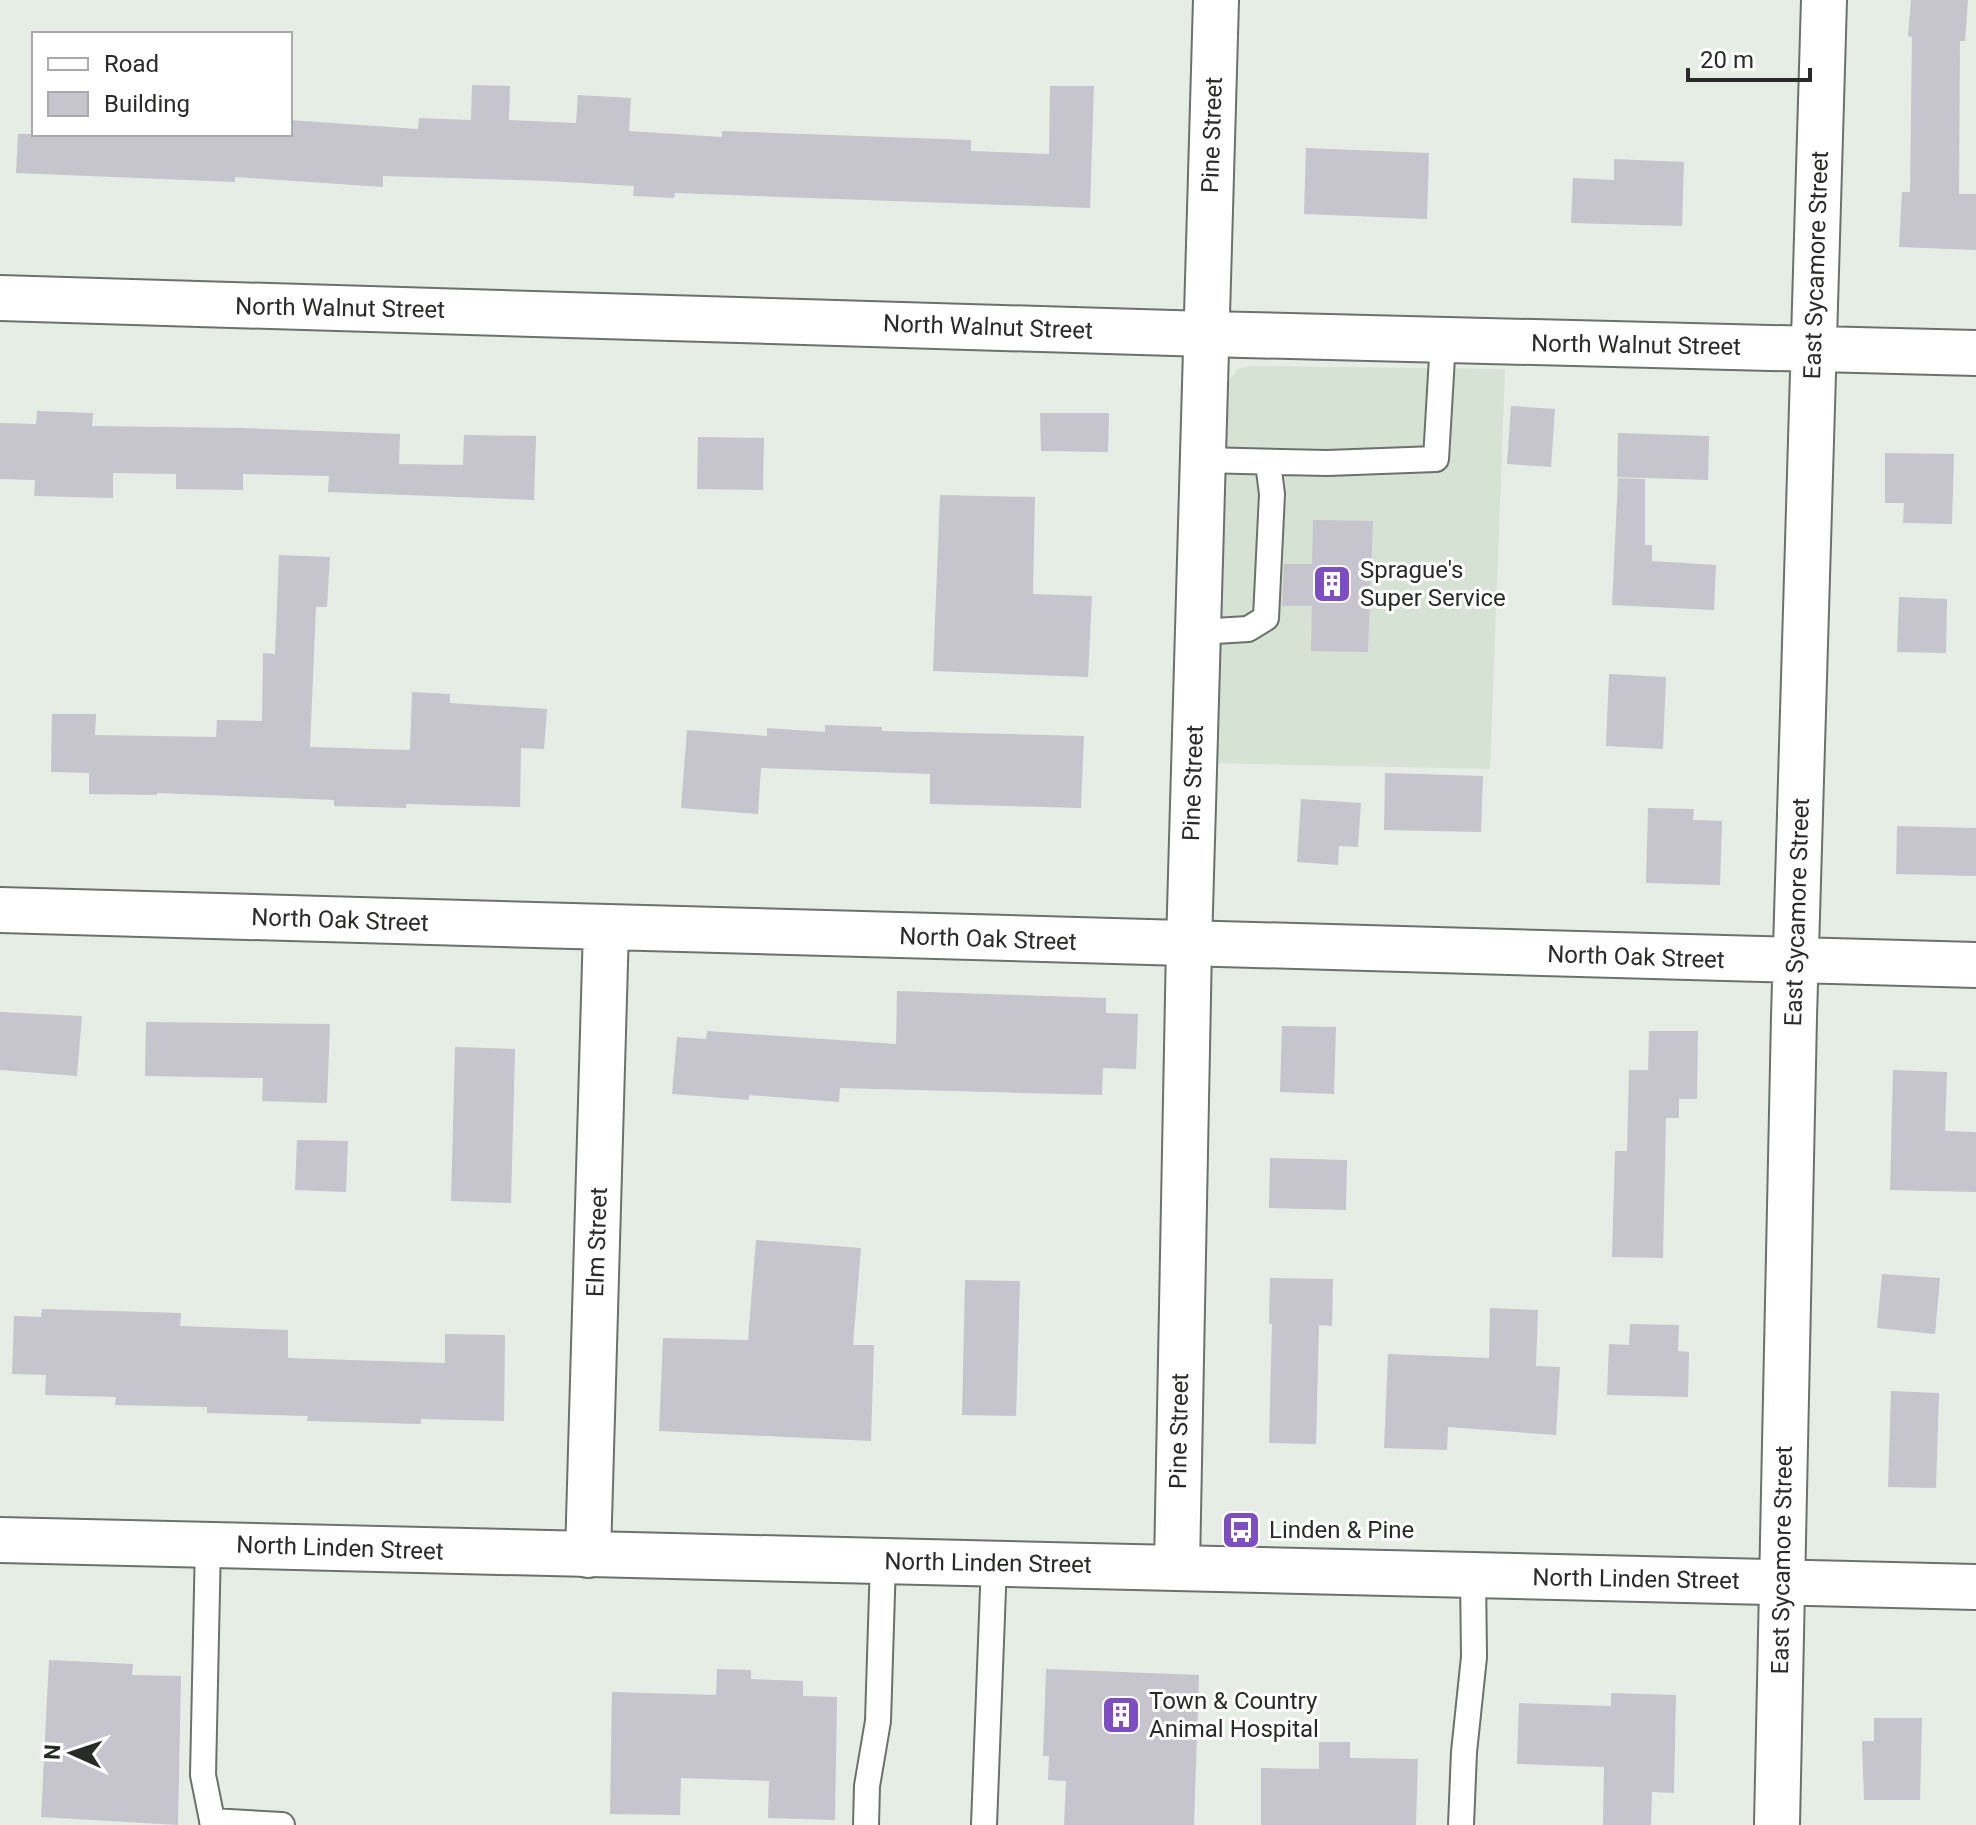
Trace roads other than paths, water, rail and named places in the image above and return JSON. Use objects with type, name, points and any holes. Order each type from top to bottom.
[{"type":"street","name":"Pine Street","points":[[1177,1566],[1189,945],[1216,0]]},
{"type":"street","name":"East Sycamore Street","points":[[1777,1825],[1796,961],[1824,0]]},
{"type":"street","name":"North Walnut Street","points":[[0,298],[1206,334],[1976,353]]},
{"type":"street","name":"North Oak Street","points":[[0,910],[1976,965]]},
{"type":"street","name":"Elm Street","points":[[588,1555],[606,928]]},
{"type":"street","name":"North Linden Street","points":[[0,1540],[1976,1587]]},
{"type":"lane","points":[[1202,460],[1268,463],[1436,459],[1443,340]]},
{"type":"lane","points":[[1198,632],[1248,629],[1266,618],[1272,494],[1268,463]]},
{"type":"lane","points":[[208,1543],[203,1775],[213,1823],[282,1825]]},
{"type":"lane","points":[[866,1825],[867,1786],[878,1721],[883,1561]]},
{"type":"lane","points":[[984,1825],[994,1563]]},
{"type":"lane","points":[[1461,1825],[1464,1752],[1474,1657],[1473,1574]]},
{"type":"place","name":"Sprague's Super Service","points":[[1332,584]]},
{"type":"place","name":"Linden & Pine","points":[[1241,1530]]},
{"type":"place","name":"Town & Country Animal Hospital","points":[[1121,1715]]}]
